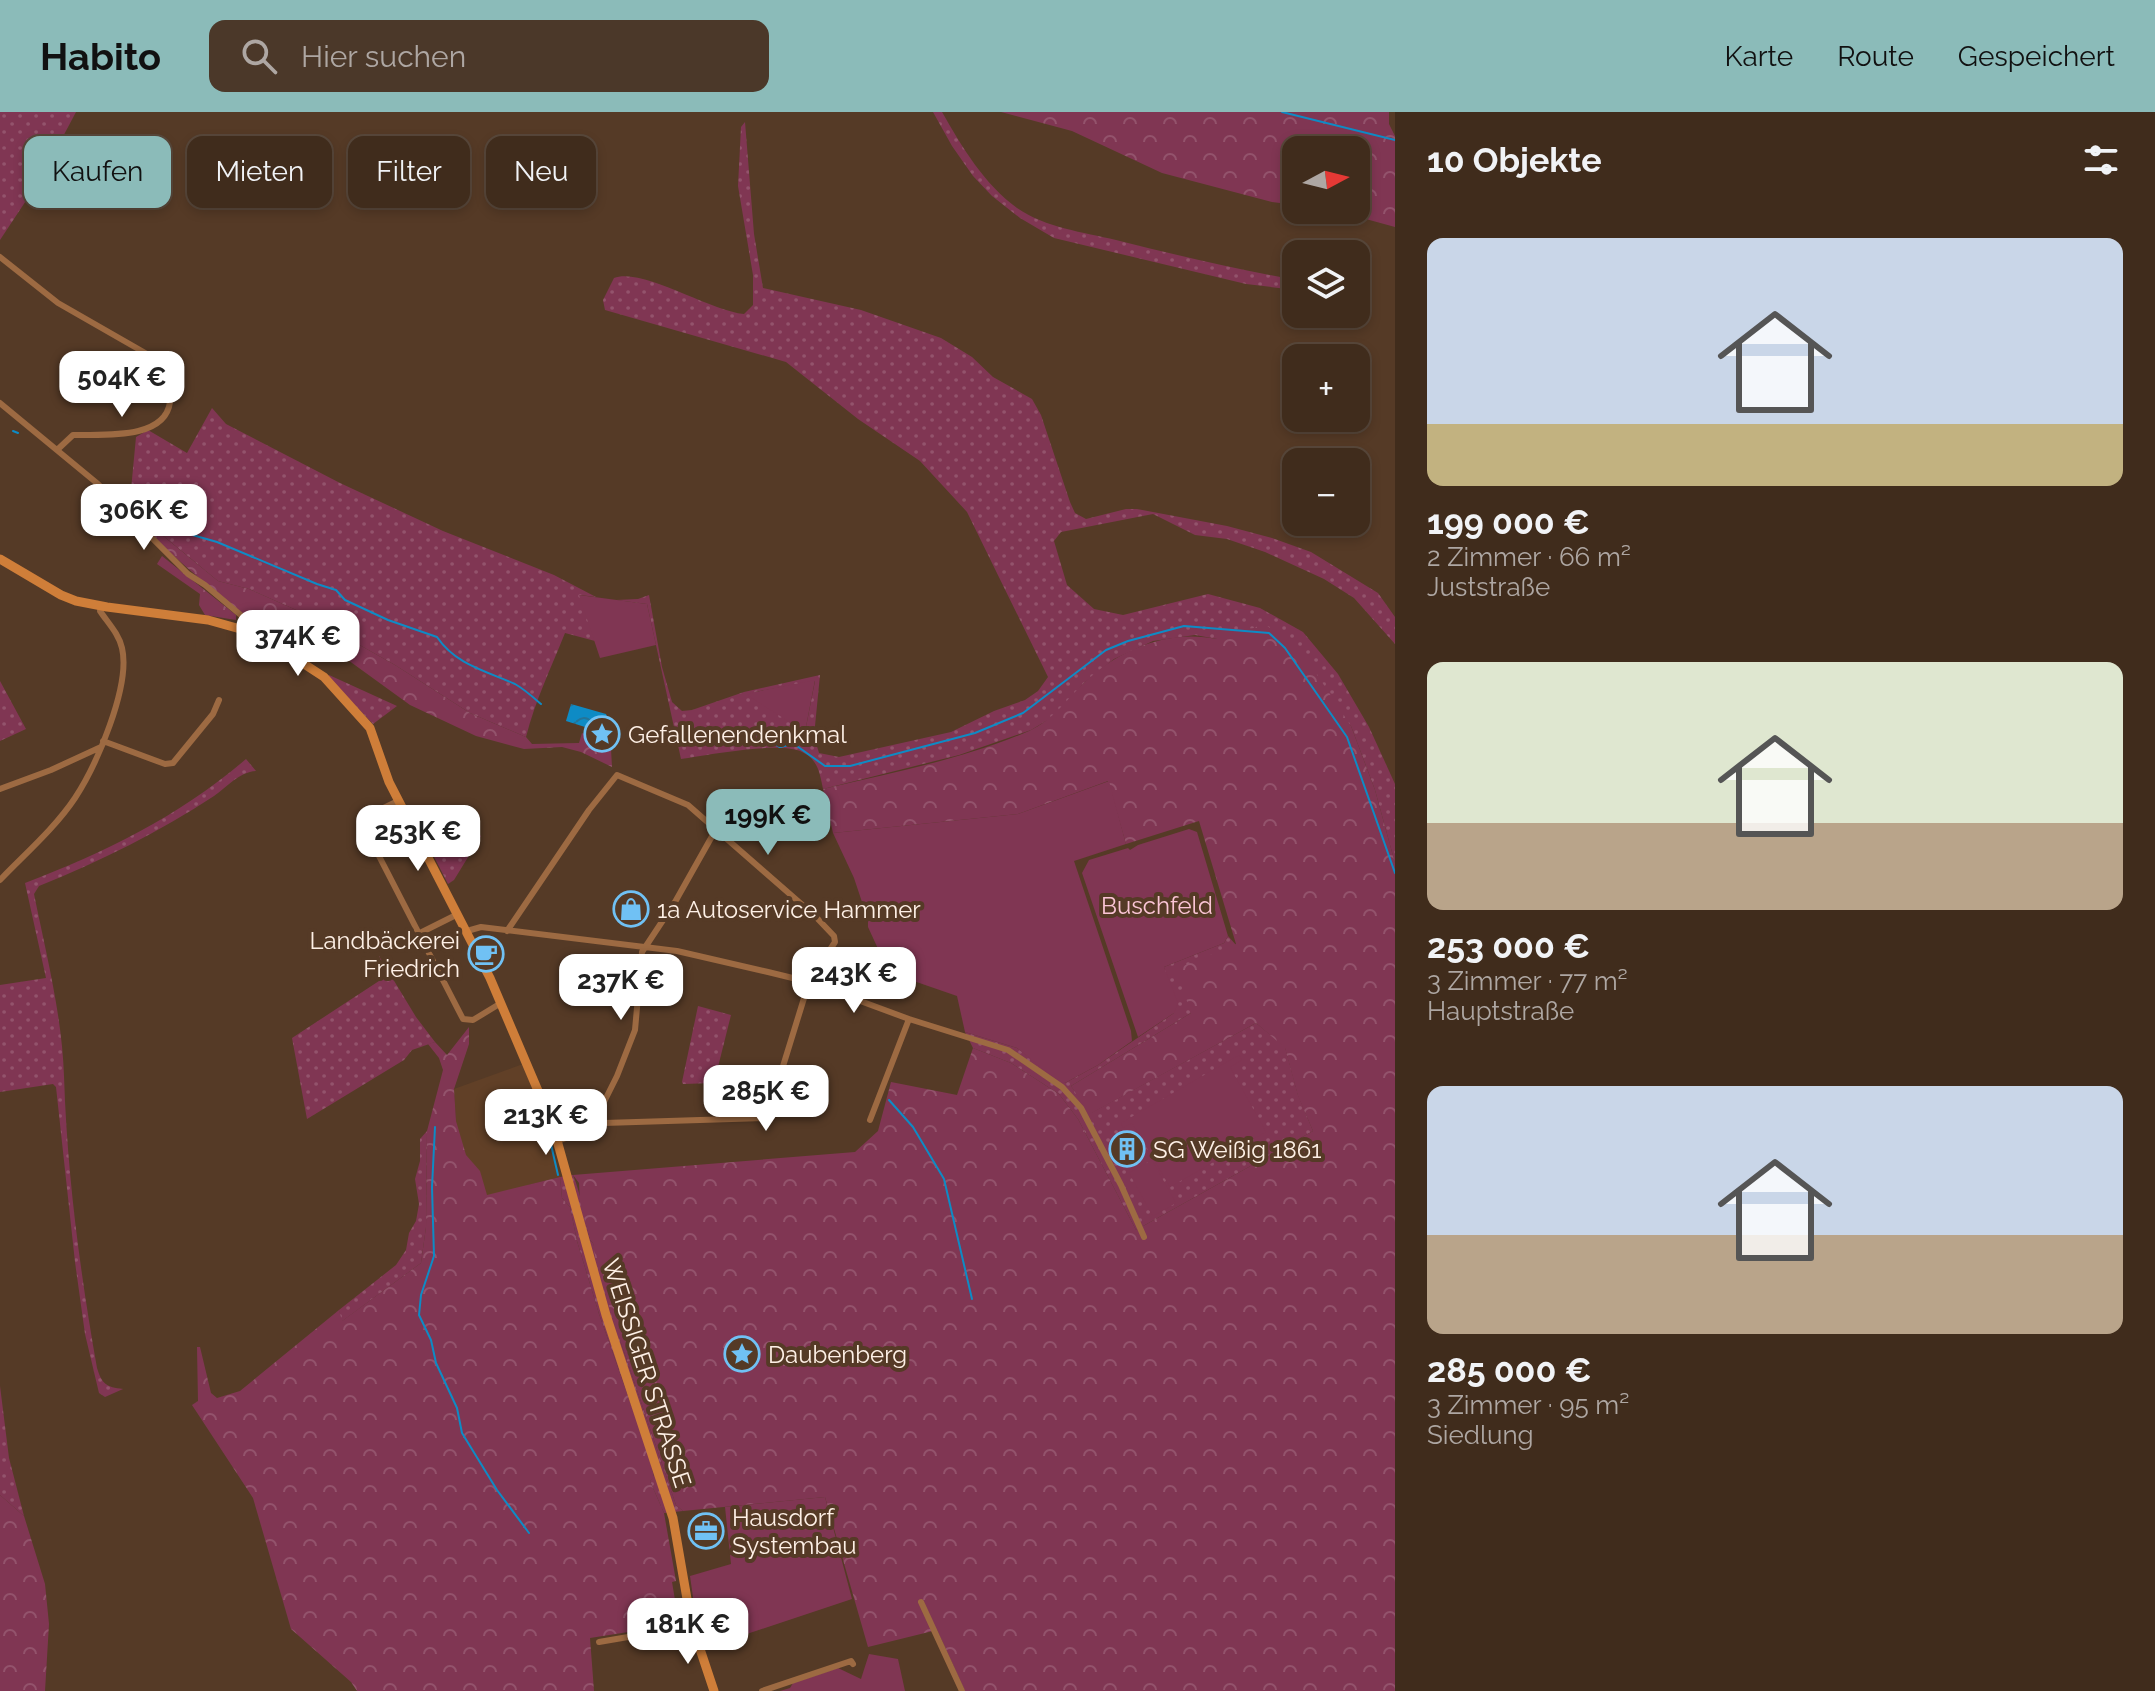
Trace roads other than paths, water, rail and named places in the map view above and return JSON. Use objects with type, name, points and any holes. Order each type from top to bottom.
[{"type":"street","points":[[0,257],[58,303],[147,354],[151,359],[154,379],[170,402],[162,418],[148,427],[124,434],[73,435],[57,450]]},
{"type":"street","points":[[0,403],[114,499],[188,574],[245,619],[258,634]]},
{"type":"street","name":"WEISSIGER STRASSE","points":[[0,559],[61,595],[101,606],[208,620],[258,634],[324,677],[370,728],[398,801],[467,931],[553,1126],[606,1315],[673,1518],[692,1626],[714,1691]]},
{"type":"street","points":[[0,880],[75,798],[118,703],[124,663],[121,644],[100,611],[101,606]]},
{"type":"street","points":[[0,789],[51,770],[102,744],[165,764],[173,763],[213,714],[219,700]]},
{"type":"street","points":[[507,931],[617,775],[679,799],[815,916],[834,936],[834,947],[809,982],[767,1118],[599,1124],[558,1141]]},
{"type":"street","points":[[398,801],[363,818],[362,823],[463,1019],[473,1020],[501,1003]]},
{"type":"street","points":[[553,1126],[602,1106],[632,1040],[637,1019],[642,952],[715,831]]},
{"type":"street","points":[[420,933],[458,914]]},
{"type":"street","points":[[467,931],[481,927],[677,951],[809,982],[909,1019],[1008,1050],[1062,1087],[1088,1121],[1144,1237]]},
{"type":"street","points":[[870,1120],[909,1019]]},
{"type":"street","points":[[595,1111],[599,1124]]},
{"type":"street","points":[[921,1602],[962,1691]]},
{"type":"street","points":[[599,1642],[692,1626]]},
{"type":"street","points":[[762,1691],[848,1662],[853,1664]]},
{"type":"water","points":[[571,704],[606,714],[608,719],[604,733],[566,721]]},
{"type":"waterway","points":[[1282,112],[1395,140]]},
{"type":"waterway","points":[[13,431],[18,433]]},
{"type":"waterway","points":[[175,530],[217,542],[336,590],[345,600],[388,620],[437,637],[462,661],[515,684],[541,704]]},
{"type":"waterway","points":[[680,741],[689,735],[708,740],[733,731],[750,731],[780,747],[794,744],[825,766],[850,766],[975,733],[1023,713],[1106,650],[1128,641],[1184,626],[1269,633],[1285,648],[1347,737],[1395,873]]},
{"type":"waterway","points":[[889,1100],[913,1127],[944,1179],[972,1299]]},
{"type":"waterway","points":[[435,1127],[432,1187],[434,1256],[421,1295],[419,1315],[431,1340],[436,1363],[457,1408],[462,1433],[497,1490],[529,1533]]},
{"type":"waterway","points":[[549,1136],[558,1175]]},
{"type":"place","name":"Gefallenendenkmal","points":[[602,734]]},
{"type":"place","name":"1a Autoservice Hammer","points":[[631,909]]},
{"type":"place","name":"Landbäckerei Friedrich","points":[[486,954]]},
{"type":"place","name":"SG Weißig 1861","points":[[1127,1149]]},
{"type":"place","name":"Daubenberg","points":[[742,1354]]},
{"type":"place","name":"Hausdorf Systembau","points":[[706,1531]]},
{"type":"park label","name":"Buschfeld","points":[[1157,905]]}]
